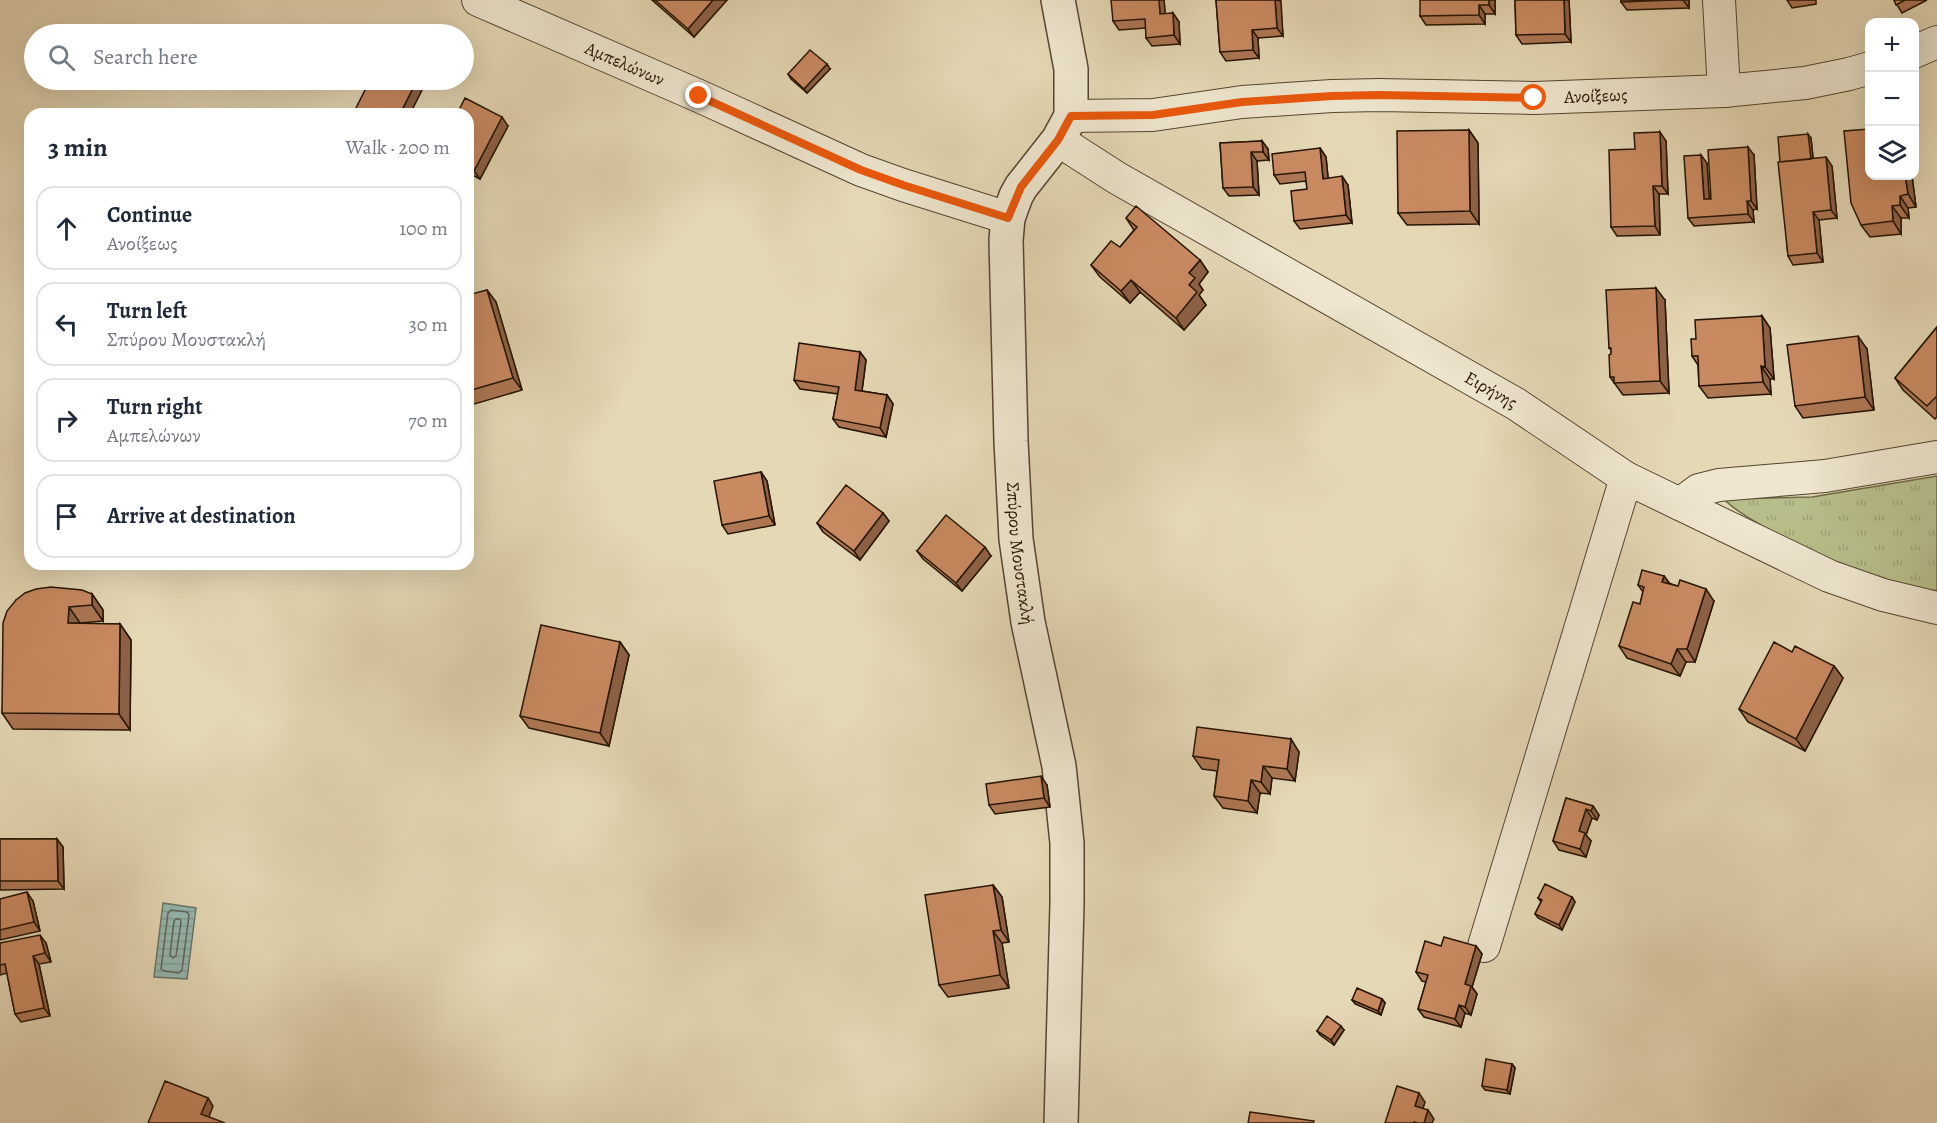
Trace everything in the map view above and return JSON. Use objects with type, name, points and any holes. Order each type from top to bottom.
[{"type":"street","name":"Αμπελώνων","points":[[478,0],[699,96],[861,170],[1008,218]]},
{"type":"street","points":[[1058,0],[1071,69],[1064,128]]},
{"type":"street","points":[[1719,0],[1724,91]]},
{"type":"street","points":[[1919,50],[1937,42]]},
{"type":"street","name":"Ανοίξεως","points":[[1064,128],[1242,102],[1332,96],[1534,98],[1724,91],[1804,83],[1865,69]]},
{"type":"street","name":"Σπύρου Μουστακλή","points":[[1061,1123],[1067,843],[1055,741],[1028,622],[1016,539],[1006,254],[1008,218],[1021,187],[1064,128]]},
{"type":"street","name":"Ειρήνης","points":[[1064,128],[1128,184],[1516,404],[1626,478],[1829,576],[1883,595],[1937,608]]},
{"type":"street","points":[[1680,504],[1699,490],[1719,485],[1825,476],[1937,457]]},
{"type":"street","points":[[1484,946],[1626,478]]},
{"type":"green space","points":[[1937,476],[1937,590],[1892,583],[1827,558],[1764,527],[1725,500],[1812,497]]},
{"type":"water","points":[[163,903],[196,908],[187,979],[154,977]]},
{"type":"building","points":[[655,0],[713,0],[688,29]]},
{"type":"building","points":[[1111,0],[1159,0],[1160,14],[1173,13],[1174,35],[1146,38],[1145,19],[1113,21]]},
{"type":"building","points":[[1216,0],[1275,0],[1277,28],[1252,30],[1253,50],[1220,52]]},
{"type":"building","points":[[1420,0],[1489,0],[1489,5],[1479,5],[1479,15],[1420,16]]},
{"type":"building","points":[[1515,0],[1564,0],[1565,34],[1516,35]]},
{"type":"building","points":[[1621,0],[1673,0],[1621,2]]},
{"type":"building","points":[[1894,0],[1905,0],[1896,5]]},
{"type":"building","points":[[810,50],[827,64],[804,89],[788,74]]},
{"type":"building","points":[[365,90],[412,90],[403,108],[356,108]]},
{"type":"building","points":[[465,98],[502,117],[474,171],[474,108],[460,108]]},
{"type":"building","points":[[1865,129],[1865,180],[1906,180],[1908,194],[1900,196],[1900,205],[1892,206],[1893,221],[1861,225],[1851,203],[1844,131]]},
{"type":"building","points":[[1469,130],[1470,211],[1398,213],[1397,131]]},
{"type":"building","points":[[1660,132],[1662,186],[1653,186],[1655,226],[1611,227],[1609,150],[1635,149],[1634,133]]},
{"type":"building","points":[[1808,134],[1811,159],[1780,162],[1778,137]]},
{"type":"building","points":[[1262,141],[1263,152],[1251,152],[1253,187],[1223,188],[1220,143]]},
{"type":"building","points":[[1748,147],[1751,201],[1747,201],[1748,214],[1688,218],[1684,156],[1701,155],[1704,199],[1711,199],[1708,150]]},
{"type":"building","points":[[1320,148],[1323,179],[1342,176],[1346,215],[1294,221],[1291,191],[1307,189],[1305,172],[1274,175],[1272,154]]},
{"type":"building","points":[[1826,157],[1831,210],[1813,212],[1817,253],[1788,256],[1778,162]]},
{"type":"building","points":[[1136,206],[1200,260],[1189,273],[1195,278],[1189,285],[1197,292],[1176,318],[1131,280],[1121,291],[1091,265],[1111,241],[1120,247],[1137,227],[1126,218]]},
{"type":"building","points":[[1656,288],[1660,381],[1614,383],[1614,377],[1610,377],[1611,348],[1609,348],[1606,290]]},
{"type":"building","points":[[487,290],[513,378],[474,389],[474,293]]},
{"type":"building","points":[[1762,316],[1765,367],[1761,366],[1763,382],[1699,386],[1698,356],[1692,356],[1691,339],[1696,339],[1695,320]]},
{"type":"building","points":[[1937,327],[1937,396],[1927,406],[1895,378]]},
{"type":"building","points":[[1858,336],[1865,397],[1795,406],[1787,345]]},
{"type":"building","points":[[799,343],[860,352],[855,390],[887,395],[880,428],[833,419],[839,387],[794,380]]},
{"type":"building","points":[[761,472],[769,516],[722,525],[714,481]]},
{"type":"building","points":[[846,485],[883,513],[854,551],[817,523]]},
{"type":"building","points":[[946,515],[985,547],[956,583],[917,551]]},
{"type":"building","points":[[1642,570],[1664,576],[1662,582],[1678,586],[1680,580],[1706,589],[1687,649],[1677,649],[1671,664],[1619,646],[1633,602],[1640,604],[1644,587],[1638,585]]},
{"type":"building","points":[[51,587],[82,590],[92,594],[92,605],[69,607],[68,623],[120,624],[119,714],[2,713],[3,623],[7,611],[25,593]]},
{"type":"building","points":[[541,625],[620,642],[600,733],[520,716]]},
{"type":"building","points":[[1774,642],[1792,652],[1795,646],[1834,666],[1796,739],[1739,709]]},
{"type":"building","points":[[1197,727],[1291,739],[1287,769],[1263,766],[1261,782],[1251,780],[1248,801],[1214,796],[1219,760],[1193,756]]},
{"type":"building","points":[[1041,776],[1044,798],[989,805],[986,784]]},
{"type":"building","points":[[1566,798],[1593,806],[1591,811],[1586,809],[1579,831],[1585,833],[1580,849],[1553,841]]},
{"type":"building","points":[[0,839],[57,839],[58,881],[0,881]]},
{"type":"building","points":[[1545,884],[1572,897],[1559,925],[1535,914],[1542,900],[1538,898]]},
{"type":"building","points":[[993,885],[1001,930],[993,931],[1000,975],[939,985],[925,895]]},
{"type":"building","points":[[27,892],[34,922],[0,930],[0,899]]},
{"type":"building","points":[[40,935],[45,953],[33,956],[44,1008],[15,1014],[5,964],[0,965],[0,943]]},
{"type":"building","points":[[1444,937],[1476,946],[1465,984],[1471,986],[1465,1007],[1459,1005],[1455,1019],[1418,1009],[1428,975],[1416,972],[1425,941],[1441,946]]},
{"type":"building","points":[[1357,988],[1382,999],[1378,1011],[1352,1000]]},
{"type":"building","points":[[1327,1016],[1341,1026],[1331,1040],[1317,1031]]},
{"type":"building","points":[[1486,1059],[1512,1064],[1507,1090],[1482,1086]]},
{"type":"building","points":[[165,1081],[208,1098],[201,1114],[225,1123],[148,1123]]},
{"type":"building","points":[[1397,1086],[1419,1093],[1415,1106],[1428,1110],[1424,1123],[1385,1123]]},
{"type":"building","points":[[1250,1112],[1314,1121],[1313,1123],[1248,1123]]},
{"type":"route","points":[[699,96],[861,170],[1008,218],[1021,187],[1058,140],[1071,116],[1153,115],[1242,102],[1332,96],[1534,98]]}]
